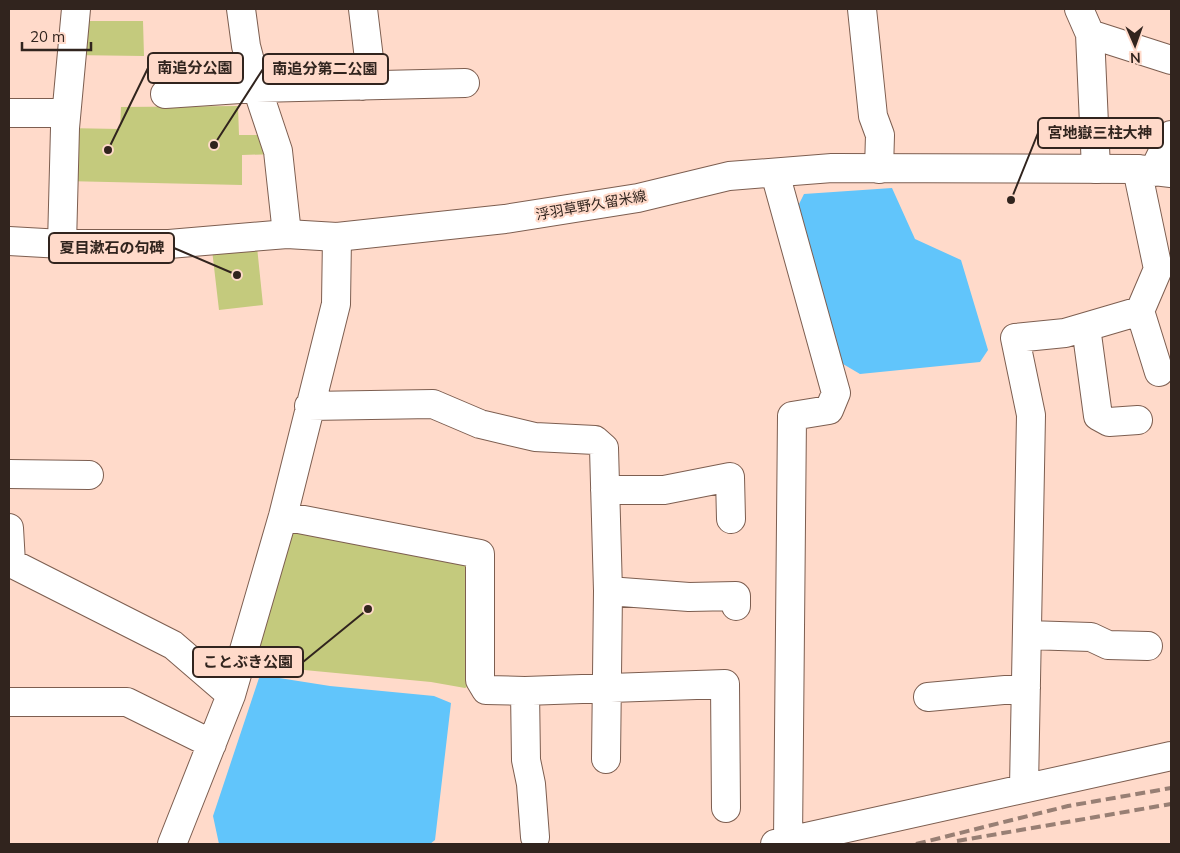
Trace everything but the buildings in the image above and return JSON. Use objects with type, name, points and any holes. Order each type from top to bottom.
[{"type":"street","points":[[62,244],[66,113],[76,9]]},
{"type":"street","points":[[241,9],[246,46],[257,88],[278,151],[288,234]]},
{"type":"street","points":[[363,9],[370,67],[363,86]]},
{"type":"street","points":[[862,9],[873,116],[880,135],[879,168]]},
{"type":"street","points":[[1079,9],[1090,34],[1096,169]]},
{"type":"street","points":[[1090,34],[1171,60]]},
{"type":"street","points":[[165,94],[257,88],[466,83]]},
{"type":"street","points":[[9,113],[66,113]]},
{"type":"street","points":[[1159,372],[1140,311],[1158,270],[1154,171],[1171,135]]},
{"type":"street","name":"浮羽草野久留米線","points":[[9,240],[62,244],[169,244],[225,241],[288,234],[337,237],[506,219],[638,198],[728,176],[832,168],[1154,171]]},
{"type":"street","points":[[774,173],[836,393],[829,410],[792,416],[781,843],[1024,787],[1171,756]]},
{"type":"street","points":[[172,844],[188,832],[212,744],[230,695],[283,516],[336,304],[337,237]]},
{"type":"street","points":[[1024,787],[1031,415],[1016,338],[1065,333],[1140,311]]},
{"type":"street","points":[[1086,326],[1098,416],[1109,422],[1138,420]]},
{"type":"street","points":[[310,406],[433,404],[480,424],[535,437],[595,440],[604,448],[608,591],[606,759]]},
{"type":"street","points":[[9,474],[89,475]]},
{"type":"street","points":[[605,490],[664,490],[730,478],[731,519]]},
{"type":"street","points":[[283,516],[480,554],[480,680],[486,690],[525,692],[725,684],[726,808]]},
{"type":"street","points":[[9,528],[11,563],[173,645],[230,695]]},
{"type":"street","points":[[608,591],[689,597],[736,596],[736,606]]},
{"type":"street","points":[[1027,635],[1091,637],[1108,645],[1148,646]]},
{"type":"street","points":[[928,697],[1026,688]]},
{"type":"street","points":[[525,692],[526,760],[531,784],[535,837]]},
{"type":"street","points":[[9,702],[127,702],[212,744]]},
{"type":"green space","points":[[75,21],[143,21],[144,56],[71,55]]},
{"type":"green space","points":[[238,106],[239,135],[273,135],[279,154],[242,155],[242,185],[64,181],[65,128],[120,129],[121,107]]},
{"type":"green space","points":[[256,237],[263,305],[219,310],[211,241]]},
{"type":"green space","points":[[283,516],[480,554],[480,680],[465,688],[431,682],[240,664]]},
{"type":"water","points":[[892,188],[915,239],[961,260],[988,350],[980,362],[860,374],[843,364],[797,208],[804,194]]},
{"type":"water","points":[[260,675],[330,686],[434,696],[451,703],[435,840],[430,844],[219,844],[213,816]]},
{"type":"railway","points":[[916,844],[1068,806],[1171,788]]},
{"type":"railway","points":[[957,841],[1171,804]]},
{"type":"place","name":"南追分第二公園","points":[[214,145]]},
{"type":"place","name":"南追分公園","points":[[108,150]]},
{"type":"place","name":"宮地嶽三柱大神","points":[[1011,200]]},
{"type":"place","name":"夏目漱石の句碑","points":[[237,275]]},
{"type":"place","name":"ことぶき公園","points":[[368,609]]}]
